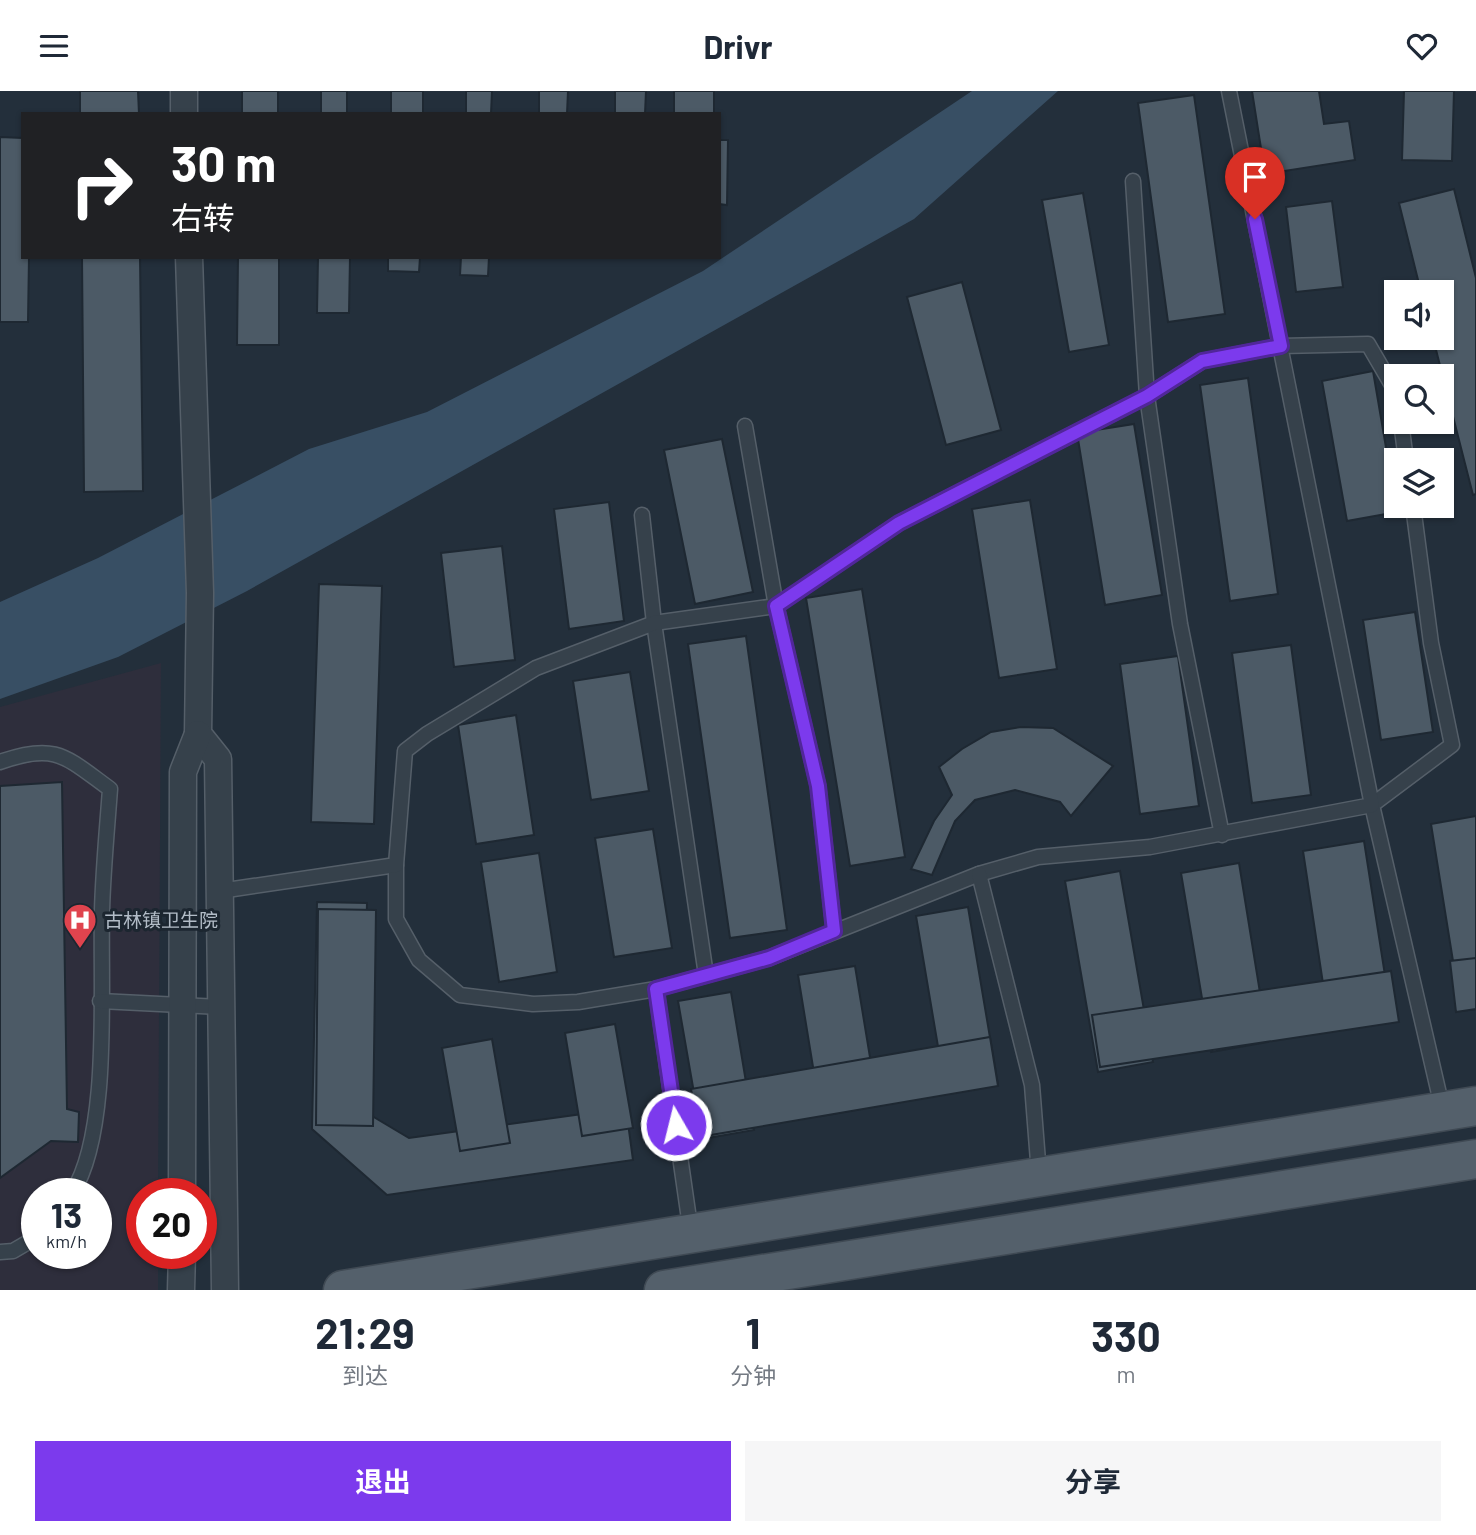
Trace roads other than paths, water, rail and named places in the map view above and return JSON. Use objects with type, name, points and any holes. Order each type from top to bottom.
[{"type":"main road","points":[[343,1290],[1460,1109]]},
{"type":"main road","points":[[664,1290],[1476,1159]]},
{"type":"street","points":[[184,91],[184,112]]},
{"type":"street","points":[[182,1178],[183,772],[198,734],[200,593],[189,259]]},
{"type":"street","points":[[198,734],[218,759],[225,1290]]},
{"type":"street","points":[[181,1269],[181,1290]]},
{"type":"lane","points":[[1229,91],[1372,805],[1460,1109]]},
{"type":"lane","points":[[1133,181],[1147,396],[1180,624],[1222,835]]},
{"type":"lane","points":[[1384,371],[1368,344],[1281,346],[1202,361],[1147,396],[899,523],[776,606],[654,623],[536,668],[427,734],[405,751],[396,865],[396,919],[419,960],[460,995],[533,1004],[579,1002],[656,989],[769,958],[979,874],[1038,857],[1150,847],[1372,805],[1452,745],[1431,643],[1415,518]]},
{"type":"lane","points":[[745,426],[776,606],[818,786],[834,931]]},
{"type":"lane","points":[[642,515],[654,623],[706,975]]},
{"type":"lane","points":[[0,762],[22,755],[62,754],[110,789],[102,908],[96,1126],[81,1178]]},
{"type":"lane","points":[[220,891],[396,865]]},
{"type":"lane","points":[[979,874],[1032,1085],[1040,1176]]},
{"type":"lane","points":[[656,989],[691,1233]]},
{"type":"lane","points":[[100,1001],[220,1007]]},
{"type":"lane","points":[[0,1252],[13,1251],[21,1246]]},
{"type":"place","name":"古林镇卫生院","points":[[80,950]]}]
